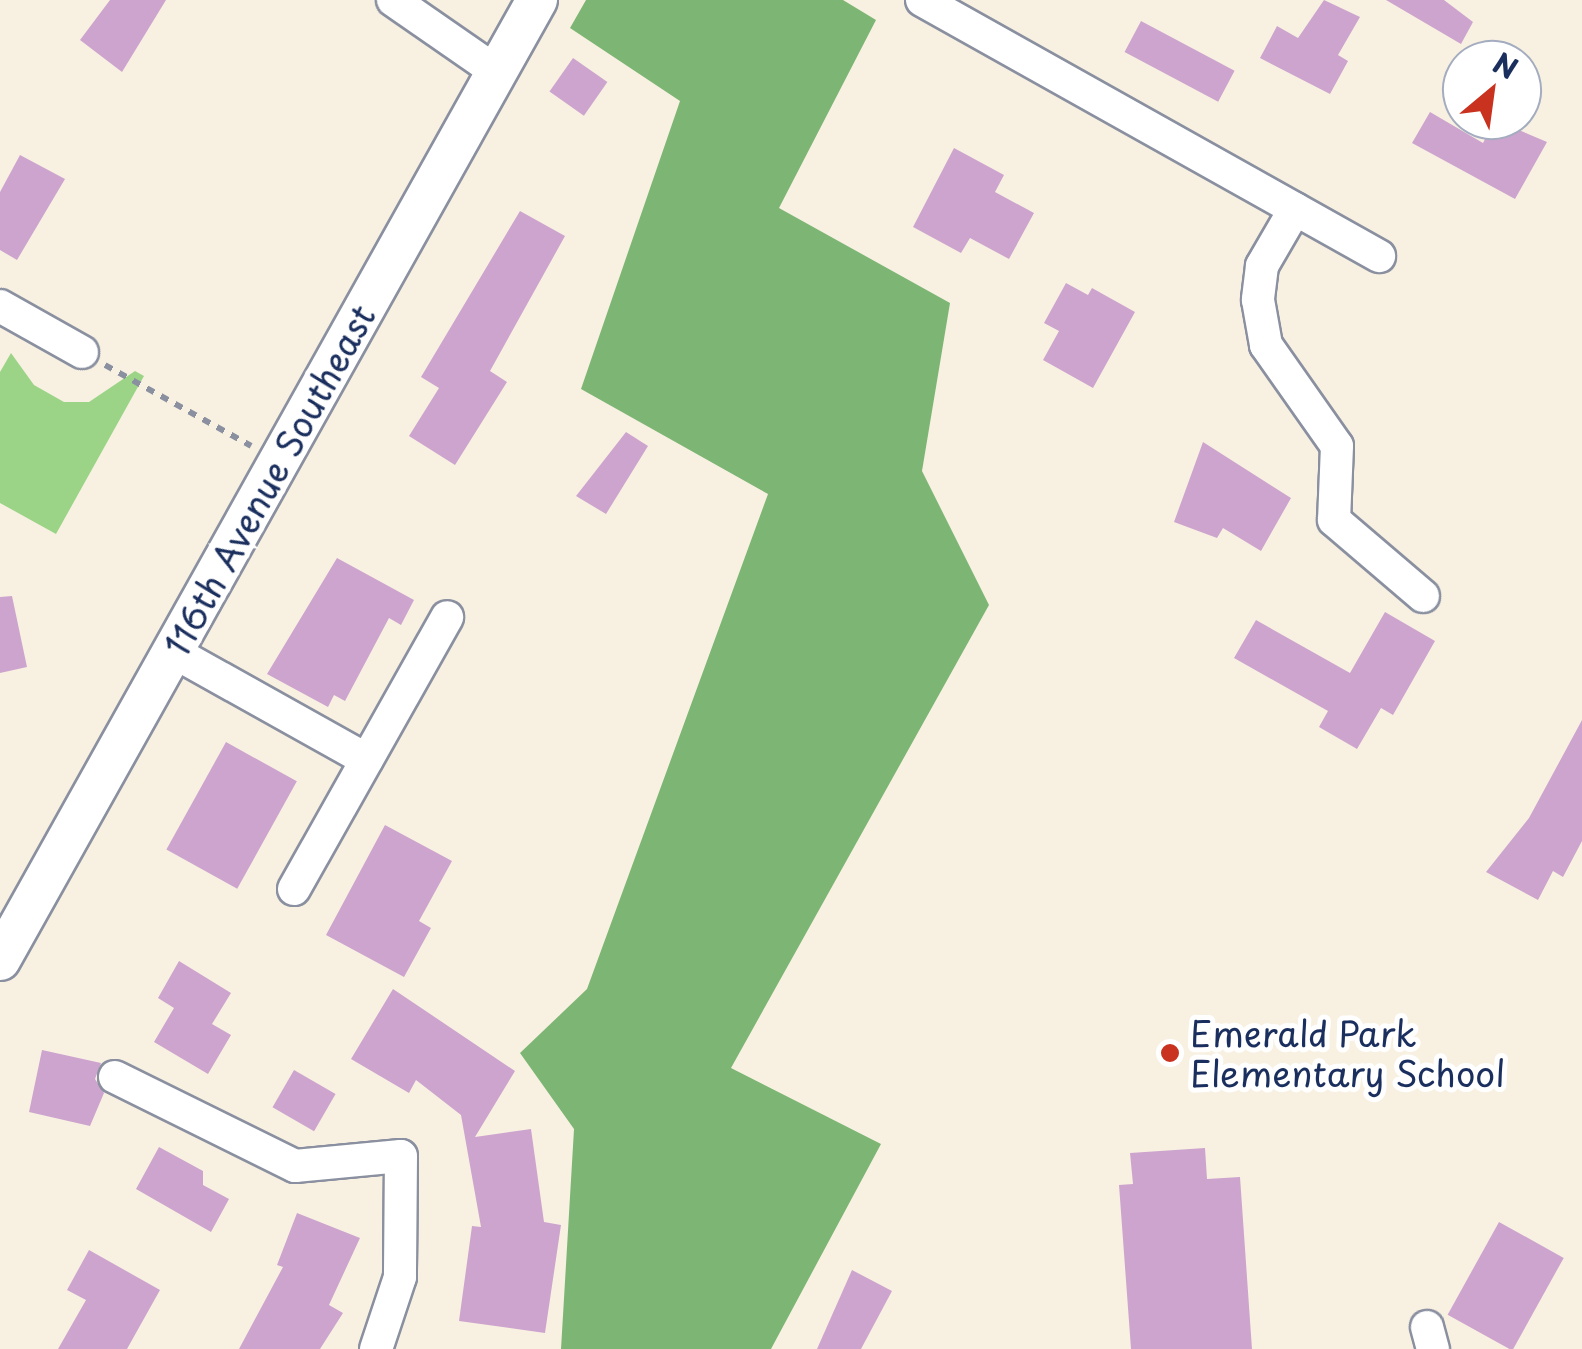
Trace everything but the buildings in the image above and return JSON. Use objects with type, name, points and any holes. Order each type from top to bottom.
[{"type":"main road","name":"116th Avenue Southeast","points":[[0,960],[537,0]]},
{"type":"street","points":[[393,0],[497,72]]},
{"type":"street","points":[[922,0],[1379,256]]},
{"type":"street","points":[[1295,208],[1262,266],[1258,300],[1266,344],[1338,446],[1334,520],[1423,596]]},
{"type":"street","points":[[0,306],[82,352]]},
{"type":"street","points":[[294,889],[447,617]]},
{"type":"street","points":[[172,652],[367,760]]},
{"type":"street","points":[[115,1077],[296,1166],[401,1156],[400,1277],[376,1349]]},
{"type":"path","points":[[82,352],[279,462]]},
{"type":"green space","points":[[586,0],[843,0],[876,20],[779,208],[950,303],[922,471],[989,605],[731,1068],[881,1144],[771,1349],[561,1349],[574,1129],[520,1053],[587,989],[768,494],[581,389],[680,101],[570,28]]},
{"type":"green space","points":[[11,353],[34,385],[64,402],[89,402],[135,371],[144,376],[56,534],[0,503],[0,372]]},
{"type":"place","name":"Emerald Park Elementary School","points":[[1170,1053]]}]
